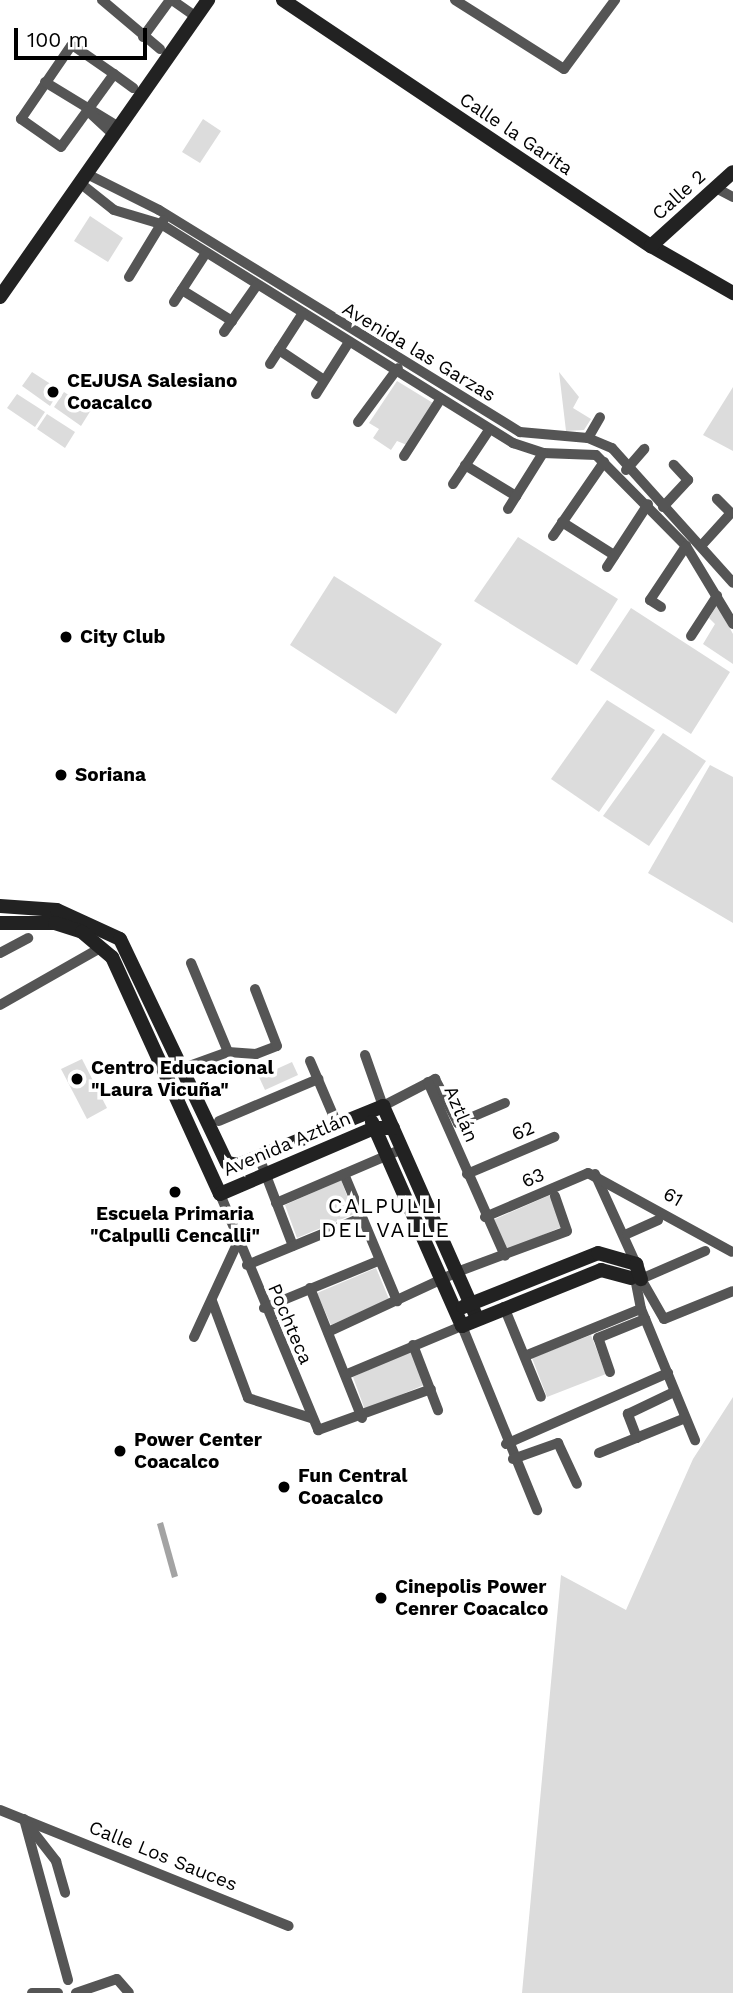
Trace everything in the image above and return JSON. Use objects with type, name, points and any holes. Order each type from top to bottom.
[{"type":"street","points":[[102,0],[160,49]]},
{"type":"street","points":[[144,37],[171,0],[196,17]]},
{"type":"street","points":[[0,297],[208,0]]},
{"type":"street","name":"Calle la Garita","points":[[283,0],[651,246],[733,293]]},
{"type":"street","points":[[455,0],[564,69],[615,0]]},
{"type":"street","points":[[114,74],[61,147],[21,119],[71,46],[114,74],[133,88]]},
{"type":"street","points":[[45,82],[117,131]]},
{"type":"street","name":"Calle 2","points":[[651,246],[733,172]]},
{"type":"street","name":"Avenida las Garzas","points":[[83,178],[164,219],[287,297],[520,432],[587,438],[612,448],[715,563]]},
{"type":"street","name":"Avenida las Garzas","points":[[83,178],[114,210],[164,219],[206,253],[257,285],[287,297],[303,313],[489,430],[543,453],[584,452],[604,461]]},
{"type":"street","points":[[716,188],[733,197]]},
{"type":"street","points":[[129,277],[164,219]]},
{"type":"street","points":[[174,302],[206,253]]},
{"type":"street","points":[[224,332],[257,285]]},
{"type":"street","points":[[182,290],[232,321]]},
{"type":"street","points":[[270,364],[303,313]]},
{"type":"street","points":[[316,394],[349,342]]},
{"type":"street","points":[[279,350],[324,380]]},
{"type":"street","points":[[358,422],[402,362]]},
{"type":"street","points":[[404,456],[440,400]]},
{"type":"street","points":[[587,438],[600,417]]},
{"type":"street","points":[[453,484],[489,430]]},
{"type":"street","points":[[619,477],[644,449]]},
{"type":"street","points":[[508,509],[543,453]]},
{"type":"street","points":[[553,536],[604,461],[686,546],[704,570],[733,624]]},
{"type":"street","points":[[663,507],[688,480],[674,465]]},
{"type":"street","points":[[466,466],[516,496]]},
{"type":"street","points":[[701,545],[731,513],[717,499]]},
{"type":"street","points":[[607,567],[648,505]]},
{"type":"street","points":[[562,522],[614,555]]},
{"type":"street","points":[[661,607],[650,600],[686,546]]},
{"type":"street","points":[[704,570],[715,563],[733,583]]},
{"type":"street","points":[[691,636],[717,596]]},
{"type":"street","name":"Avenida Aztlán","points":[[0,906],[57,910],[120,939],[181,1069],[220,1194],[374,1128],[393,1128]]},
{"type":"street","name":"Avenida Aztlán","points":[[0,923],[55,923],[102,947],[128,982],[205,1144],[227,1163],[259,1157],[383,1106]]},
{"type":"street","points":[[0,953],[28,938]]},
{"type":"street","points":[[0,1006],[102,947]]},
{"type":"street","points":[[191,963],[228,1052]]},
{"type":"street","points":[[181,1069],[228,1052],[256,1054],[279,1043],[255,989]]},
{"type":"street","points":[[365,1055],[383,1106],[473,1311]]},
{"type":"street","points":[[310,1061],[337,1124]]},
{"type":"street","points":[[219,1121],[318,1079]]},
{"type":"street","points":[[428,1082],[439,1081],[458,1123],[505,1103]]},
{"type":"street","name":"Aztlán","points":[[383,1106],[428,1082],[485,1217],[505,1256]]},
{"type":"street","name":"Avenida Aztlán","points":[[368,1112],[463,1326],[506,1444],[537,1510]]},
{"type":"street","name":"62","points":[[467,1174],[554,1138]]},
{"type":"street","points":[[276,1203],[402,1149]]},
{"type":"street","points":[[259,1157],[293,1246]]},
{"type":"street","points":[[344,1174],[378,1261],[397,1301]]},
{"type":"street","points":[[595,1174],[627,1234],[636,1264],[643,1314],[695,1440]]},
{"type":"street","name":"63","points":[[485,1217],[595,1174]]},
{"type":"street","name":"61","points":[[595,1174],[732,1252]]},
{"type":"street","name":"Pochteca","points":[[220,1194],[237,1244],[311,1418],[321,1432],[362,1418]]},
{"type":"street","points":[[328,1332],[457,1272],[569,1230],[555,1196]]},
{"type":"street","points":[[247,1265],[361,1218]]},
{"type":"street","points":[[627,1234],[658,1220]]},
{"type":"street","points":[[194,1337],[237,1244]]},
{"type":"street","points":[[456,1310],[504,1307],[601,1269],[636,1279],[705,1251]]},
{"type":"street","points":[[347,1374],[463,1326],[473,1311],[598,1253],[636,1264]]},
{"type":"street","points":[[264,1308],[378,1261]]},
{"type":"street","points":[[636,1279],[664,1319],[733,1291]]},
{"type":"street","points":[[310,1288],[347,1374],[362,1418],[431,1389]]},
{"type":"street","points":[[212,1301],[250,1401],[311,1418]]},
{"type":"street","points":[[504,1307],[541,1397]]},
{"type":"street","points":[[525,1356],[643,1314]]},
{"type":"street","points":[[610,1372],[598,1338],[643,1314]]},
{"type":"street","points":[[413,1345],[438,1410]]},
{"type":"street","points":[[506,1444],[668,1373]]},
{"type":"street","points":[[637,1437],[628,1414],[674,1392]]},
{"type":"street","points":[[600,1453],[685,1418]]},
{"type":"street","points":[[513,1459],[558,1443],[577,1483]]},
{"type":"street","name":"Calle Los Sauces","points":[[0,1810],[289,1926]]},
{"type":"street","points":[[24,1819],[56,1861],[65,1893]]},
{"type":"street","points":[[24,1819],[68,1980]]},
{"type":"street","points":[[76,1993],[124,1980],[129,1993]]},
{"type":"street","points":[[32,1993],[56,1992]]},
{"type":"shaded area","points":[[203,119],[221,131],[200,163],[182,152]]},
{"type":"shaded area","points":[[90,216],[123,238],[108,262],[74,241]]},
{"type":"shaded area","points":[[32,372],[60,390],[50,406],[22,386]]},
{"type":"shaded area","points":[[559,372],[579,397],[573,408],[591,419],[584,430],[566,431]]},
{"type":"shaded area","points":[[397,381],[433,403],[407,445],[397,441],[391,450],[373,438],[379,429],[369,423]]},
{"type":"shaded area","points":[[733,387],[733,451],[703,435]]},
{"type":"shaded area","points":[[64,392],[91,410],[81,426],[54,407]]},
{"type":"shaded area","points":[[17,394],[45,412],[35,427],[7,408]]},
{"type":"shaded area","points":[[47,414],[75,432],[65,448],[37,429]]},
{"type":"shaded area","points":[[518,537],[618,599],[577,665],[474,601]]},
{"type":"shaded area","points":[[334,576],[442,644],[396,714],[290,645]]},
{"type":"shaded area","points":[[717,605],[733,634],[733,664],[703,644],[715,624],[709,618]]},
{"type":"shaded area","points":[[631,608],[730,672],[691,734],[590,670]]},
{"type":"shaded area","points":[[607,700],[655,730],[599,812],[551,779]]},
{"type":"shaded area","points":[[663,733],[706,761],[649,846],[603,816]]},
{"type":"shaded area","points":[[710,765],[733,777],[733,923],[648,873]]},
{"type":"shaded area","points":[[82,1059],[107,1108],[87,1119],[61,1069]]},
{"type":"shaded area","points":[[292,1062],[298,1075],[265,1090],[259,1077]]},
{"type":"shaded area","points":[[341,1180],[354,1214],[297,1238],[285,1205]]},
{"type":"shaded area","points":[[550,1195],[564,1226],[507,1250],[493,1220]]},
{"type":"shaded area","points":[[376,1268],[389,1299],[331,1325],[317,1293]]},
{"type":"shaded area","points":[[591,1335],[606,1374],[547,1397],[532,1358]]},
{"type":"shaded area","points":[[412,1350],[424,1385],[365,1410],[353,1377]]},
{"type":"shaded area","points":[[733,1397],[733,1993],[522,1993],[561,1575],[626,1610],[693,1459]]},
{"type":"shaded area","points":[[163,1522],[178,1576],[172,1578],[157,1524]]},
{"type":"place","name":"CEJUSA Salesiano Coacalco","points":[[53,392]]},
{"type":"place","name":"City Club","points":[[66,637]]},
{"type":"place","name":"Soriana","points":[[61,775]]},
{"type":"place","name":"Centro Educacional \"Laura Vicuña\"","points":[[77,1079]]},
{"type":"place","name":"Escuela Primaria \"Calpulli Cencalli\"","points":[[175,1192]]},
{"type":"place","name":"Power Center Coacalco","points":[[120,1451]]},
{"type":"place","name":"Fun Central Coacalco","points":[[284,1487]]},
{"type":"place","name":"Cinepolis Power Cenrer Coacalco","points":[[381,1598]]},
{"type":"district","name":"CALPULLI DEL VALLE","points":[[386,1218]]}]
